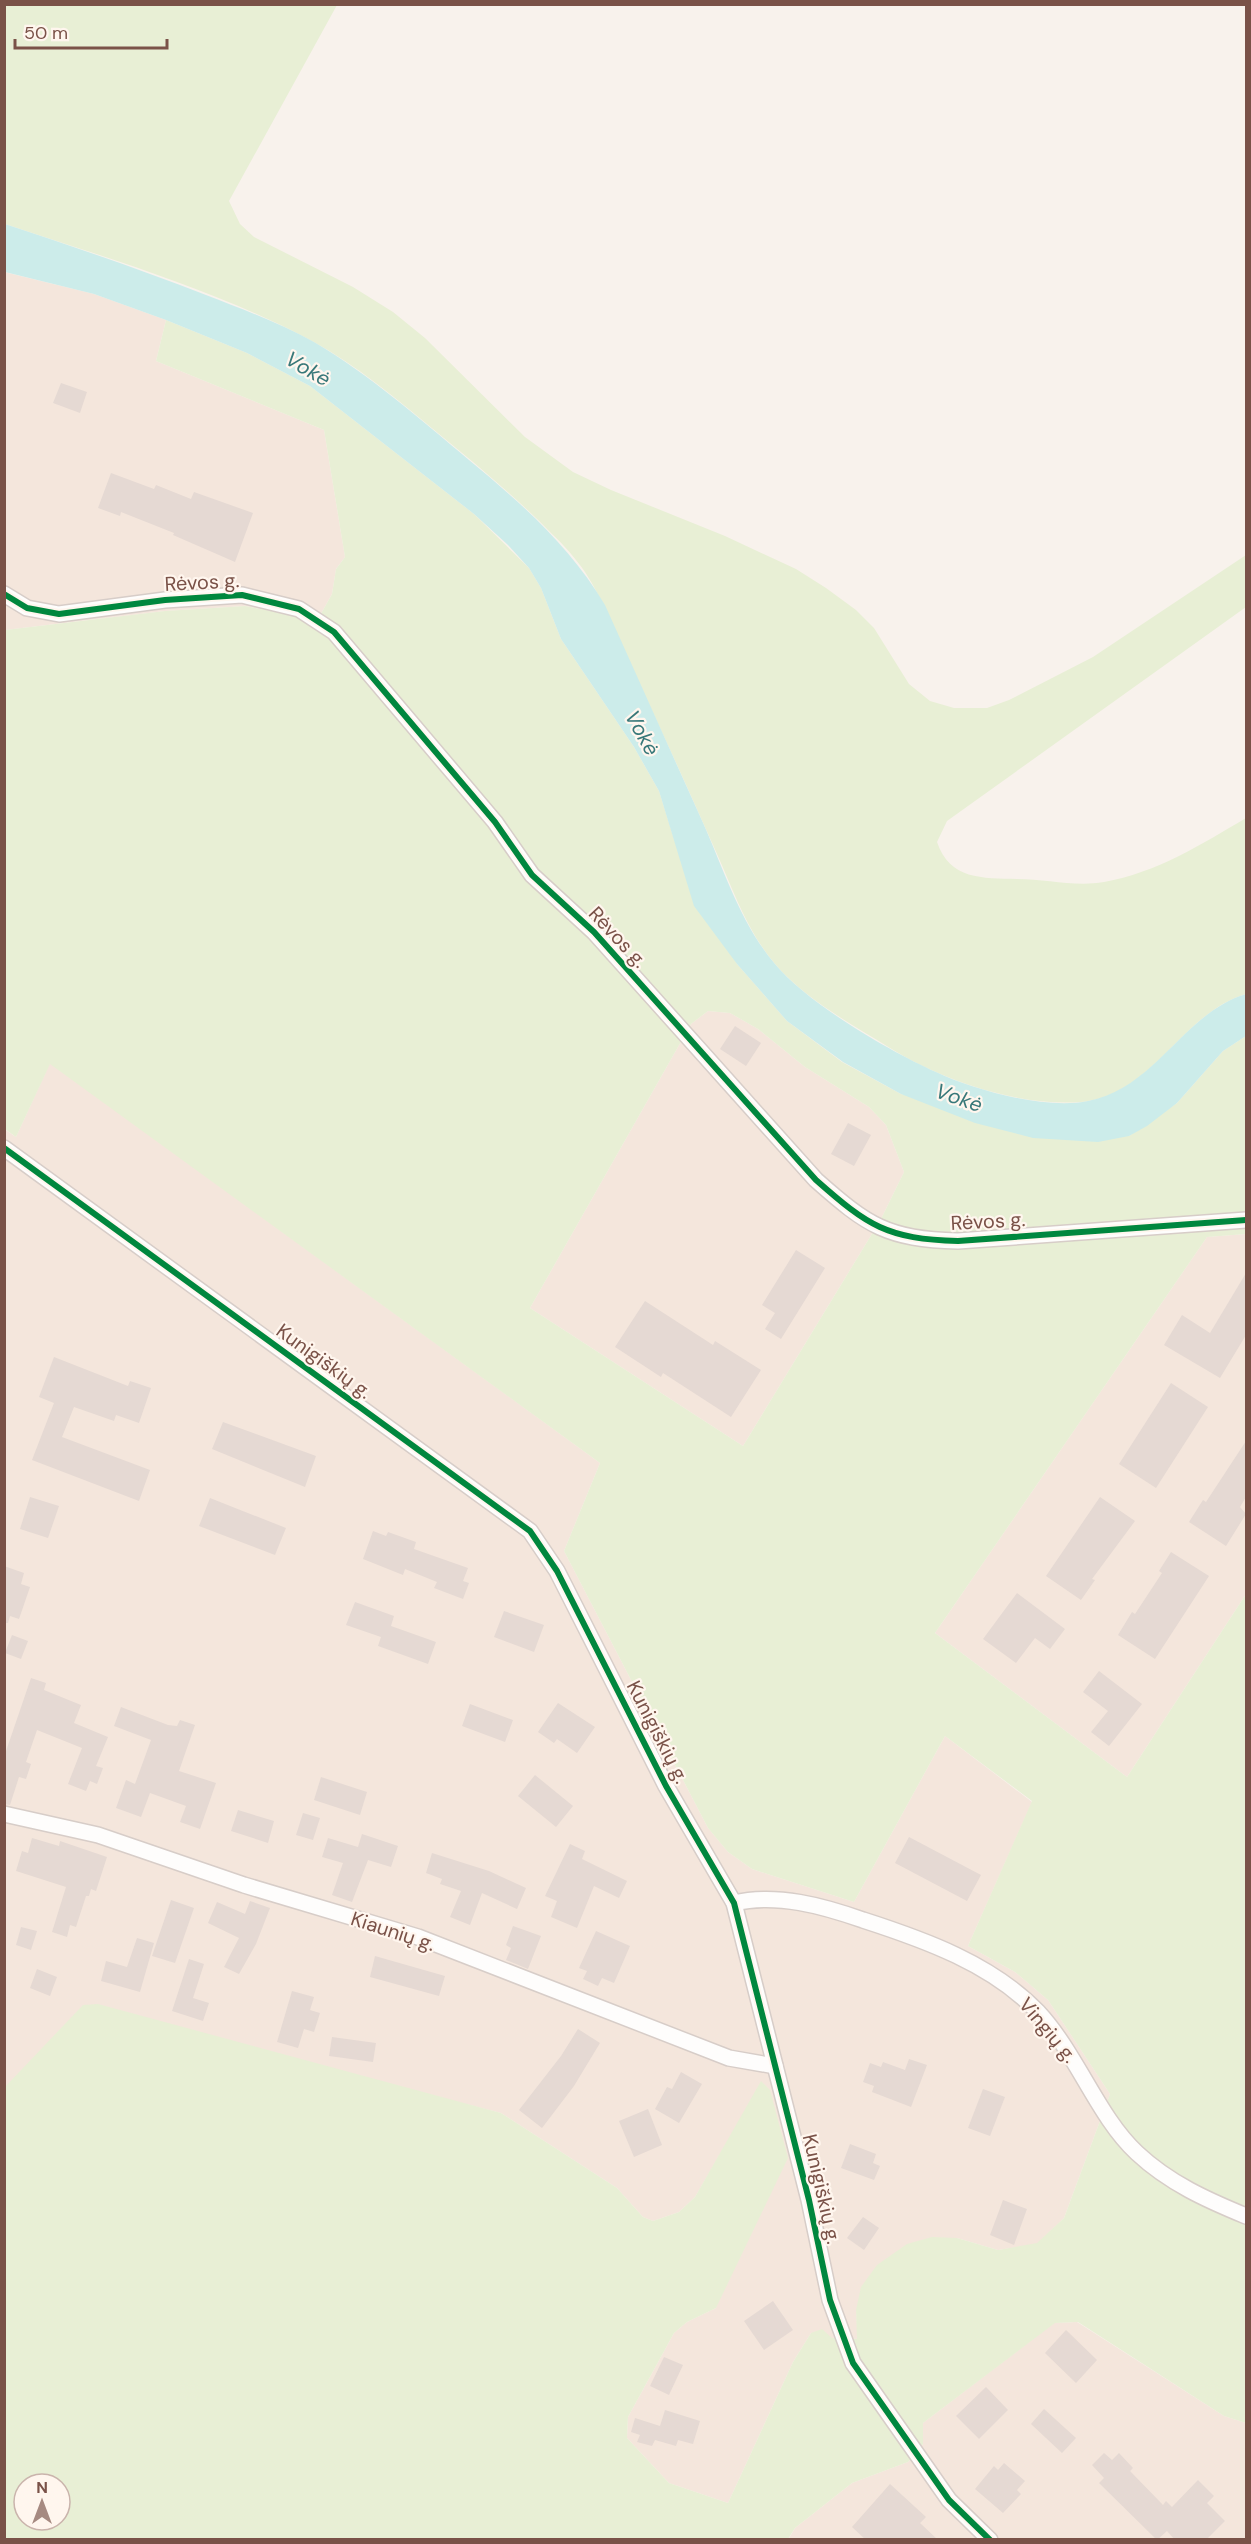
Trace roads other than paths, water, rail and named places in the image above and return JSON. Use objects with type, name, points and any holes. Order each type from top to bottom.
[{"type":"street","name":"Rėvos g.","points":[[4,594],[27,608],[59,614],[208,596],[242,595],[298,609],[334,632],[495,822],[532,875],[594,932],[816,1180],[856,1215],[888,1232],[924,1240],[958,1241],[1246,1220]]},
{"type":"street","name":"Kunigiškių g.","points":[[4,1148],[530,1531],[557,1571],[666,1786],[734,1903],[809,2200],[830,2300],[853,2363],[949,2500],[990,2540]]},
{"type":"street","name":"Kiaunių g.","points":[[4,1814],[98,1835],[244,1885],[418,1937],[729,2058],[775,2066]]},
{"type":"street","name":"Vingių g.","points":[[734,1903],[772,1899],[833,1910],[955,1954],[997,1978],[1037,2012],[1068,2049],[1114,2125],[1136,2152],[1160,2172],[1197,2196],[1246,2216]]},
{"type":"water","name":"Vokė","points":[[5,224],[181,285],[261,317],[314,342],[355,368],[394,398],[526,509],[576,564],[605,605],[735,898],[763,949],[789,979],[850,1025],[896,1052],[952,1079],[1010,1097],[1052,1103],[1088,1101],[1112,1093],[1133,1081],[1204,1017],[1246,994],[1246,1036],[1223,1051],[1177,1103],[1147,1126],[1129,1136],[1098,1142],[1033,1138],[975,1123],[901,1094],[843,1062],[787,1021],[737,964],[694,906],[659,791],[634,747],[561,639],[541,588],[529,568],[508,545],[474,514],[310,386],[247,353],[166,320],[94,294],[5,272]]}]
